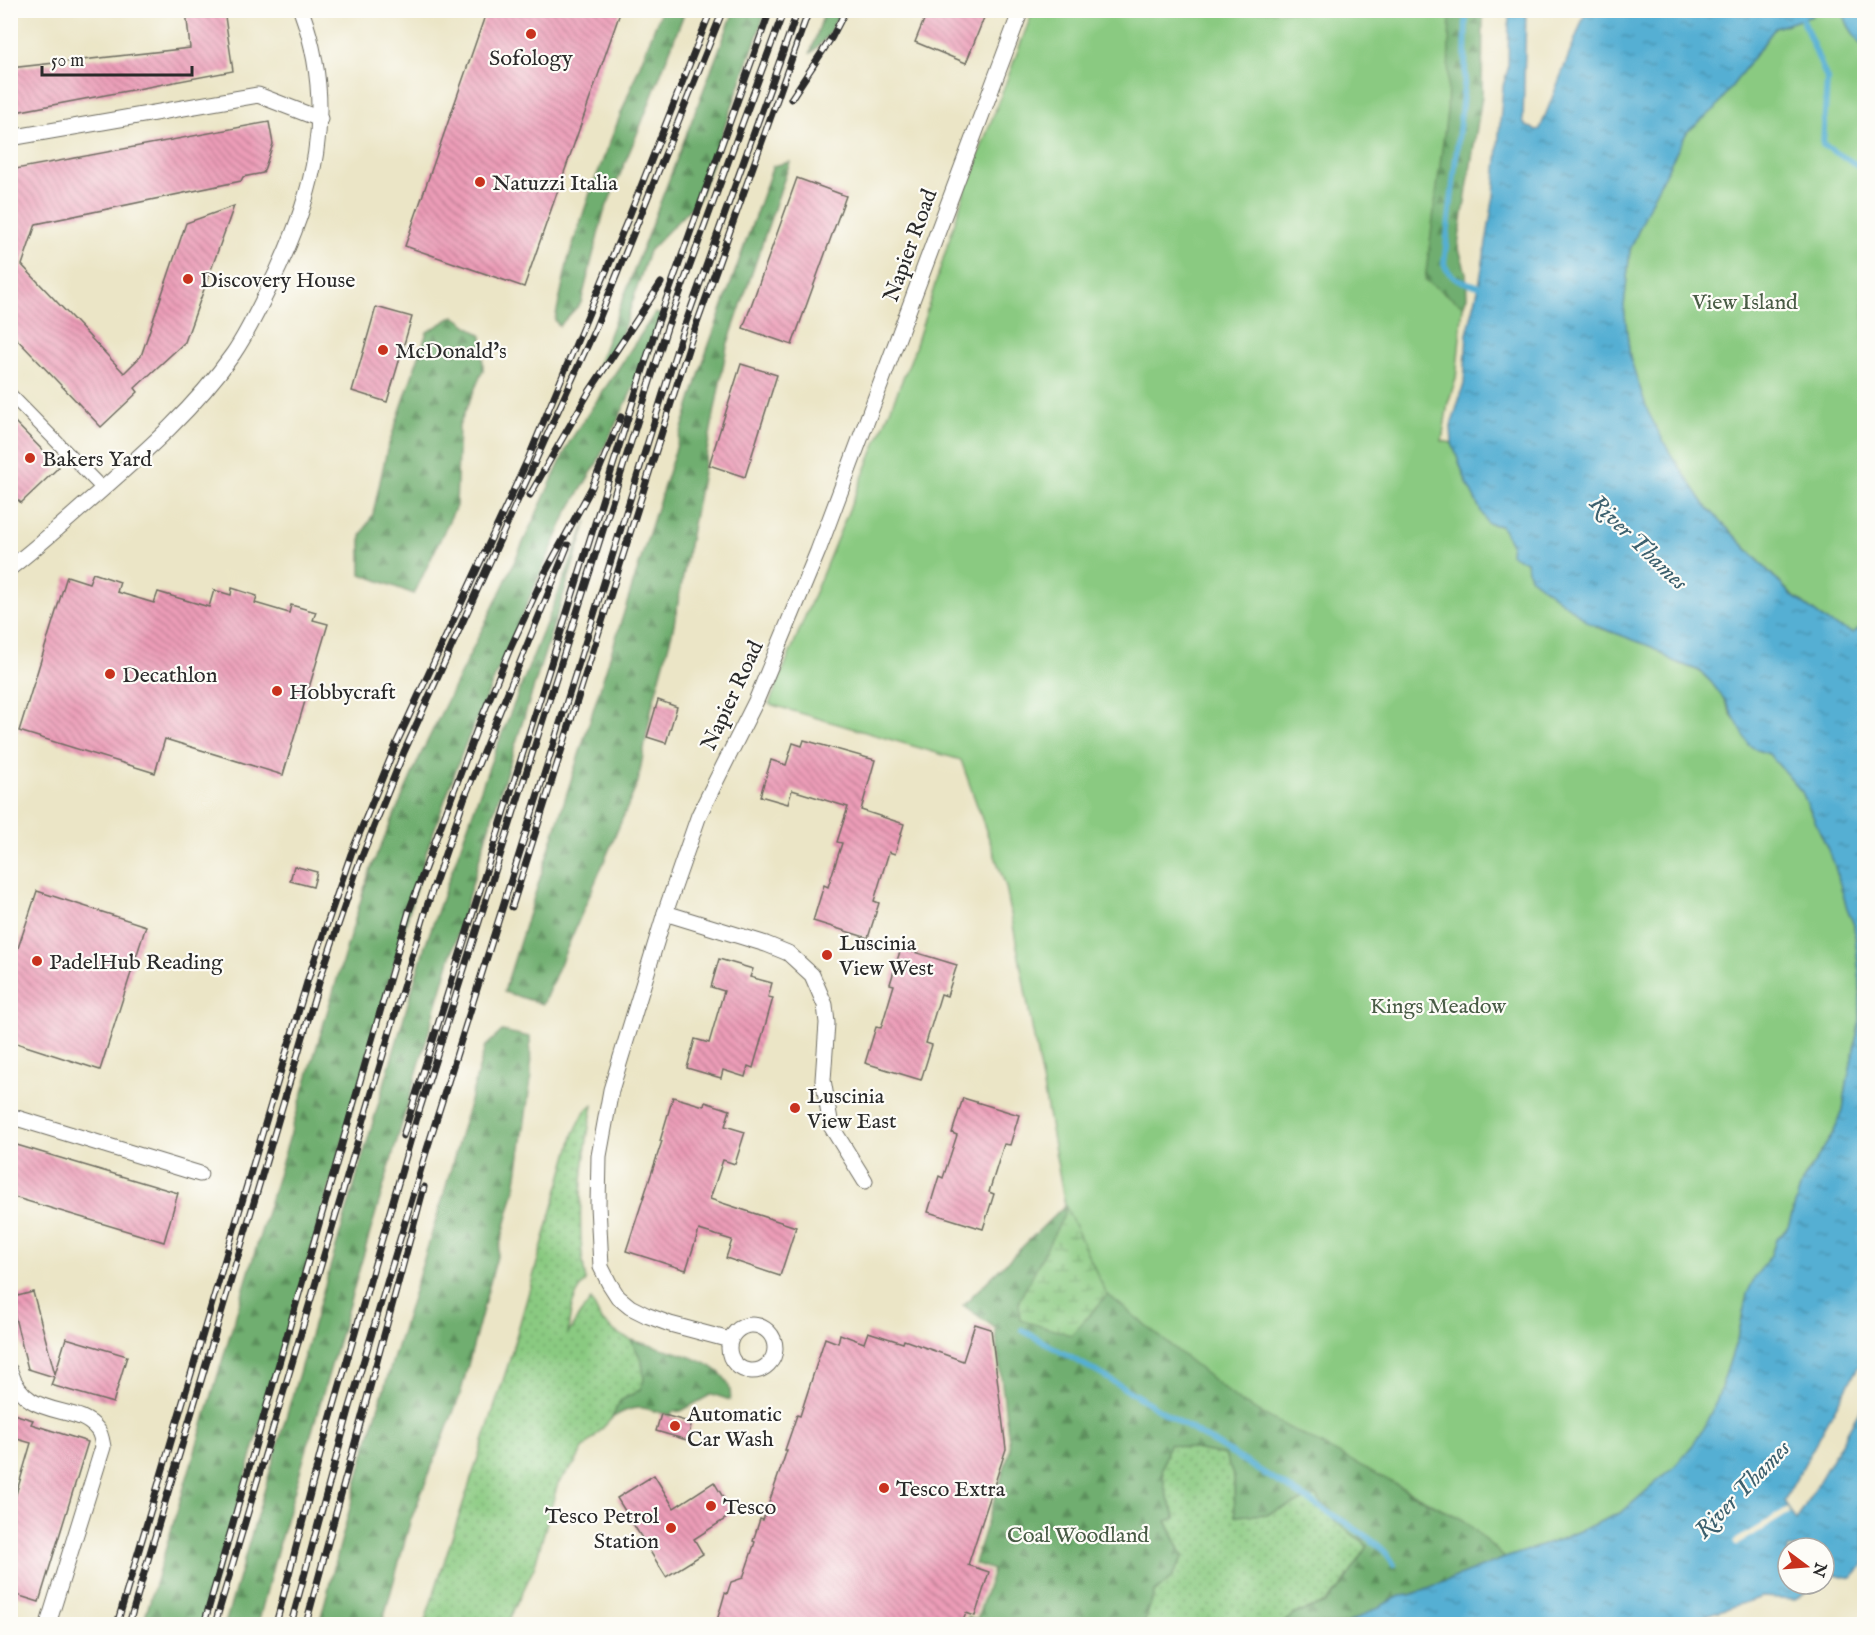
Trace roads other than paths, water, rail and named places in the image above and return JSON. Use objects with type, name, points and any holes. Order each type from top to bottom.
[{"type":"street","points":[[10,568],[145,453],[199,396],[233,354],[250,326],[301,215],[312,174],[320,118],[308,29],[301,10]]},
{"type":"street","name":"Napier Road","points":[[730,1340],[657,1320],[630,1307],[618,1297],[602,1268],[597,1205],[603,1125],[611,1090],[665,913],[699,815],[756,701],[818,551],[1021,10]]},
{"type":"street","points":[[10,138],[258,95],[320,118]]},
{"type":"street","points":[[10,394],[103,489]]},
{"type":"street","points":[[665,913],[788,953],[812,975],[825,1005],[827,1023],[824,1080],[831,1126],[865,1181]]},
{"type":"street","points":[[10,1116],[200,1174]]},
{"type":"street","points":[[10,1371],[13,1380],[26,1397],[44,1407],[88,1420],[99,1430],[103,1447],[48,1624]]},
{"type":"water","name":"River Thames","points":[[1509,11],[1526,11],[1523,122],[1526,126],[1537,130],[1540,129],[1586,11],[1810,11],[1812,16],[1775,28],[1715,109],[1687,132],[1653,197],[1630,250],[1624,306],[1630,358],[1648,412],[1670,453],[1705,505],[1791,595],[1829,623],[1853,633],[1864,624],[1864,1364],[1858,1367],[1784,1501],[1796,1521],[1864,1403],[1864,1565],[1852,1578],[1836,1574],[1836,1536],[1776,1536],[1776,1596],[1800,1596],[1795,1599],[1762,1597],[1680,1624],[1346,1624],[1400,1596],[1410,1595],[1505,1558],[1559,1540],[1622,1512],[1675,1466],[1692,1446],[1717,1400],[1739,1333],[1747,1294],[1755,1277],[1771,1255],[1776,1240],[1789,1224],[1802,1182],[1833,1134],[1843,1110],[1860,1020],[1860,982],[1854,925],[1834,863],[1802,792],[1769,754],[1749,745],[1724,699],[1700,671],[1673,661],[1652,647],[1591,624],[1530,577],[1526,562],[1510,554],[1511,544],[1501,526],[1487,523],[1466,481],[1452,443],[1451,426],[1464,384],[1467,334],[1479,286],[1494,195],[1503,86],[1508,69]]},
{"type":"water","points":[[1842,11],[1864,11],[1864,50],[1849,27]]},
{"type":"waterway","points":[[1466,10],[1465,77],[1444,264],[1454,277],[1462,282],[1479,286]]},
{"type":"waterway","points":[[1802,18],[1827,79],[1823,145],[1864,169]]},
{"type":"waterway","points":[[1022,1330],[1104,1376],[1346,1523],[1385,1552],[1394,1565]]},
{"type":"railway","points":[[117,1624],[308,979],[351,854],[397,742],[528,459],[630,214],[711,10]]},
{"type":"railway","points":[[129,1624],[321,976],[357,869],[404,752],[595,329],[723,10]]},
{"type":"railway","points":[[403,1136],[657,325],[770,10]]},
{"type":"railway","points":[[276,1624],[321,1451],[416,1121],[667,328],[784,10]]},
{"type":"railway","points":[[291,1624],[349,1410],[423,1162],[681,336],[798,10]]},
{"type":"railway","points":[[512,907],[691,340],[809,10]]},
{"type":"railway","points":[[791,99],[832,37],[846,10]]},
{"type":"railway","points":[[530,495],[589,392],[661,283]]},
{"type":"railway","points":[[204,1624],[409,911],[477,729],[510,649],[545,573],[592,487],[621,417]]},
{"type":"railway","points":[[215,1624],[427,906],[464,799],[568,545]]},
{"type":"railway","points":[[306,1624],[424,1187]]},
{"type":"place","name":"Sofology","points":[[531,34]]},
{"type":"place","name":"Natuzzi Italia","points":[[480,182]]},
{"type":"place","name":"Discovery House","points":[[188,279]]},
{"type":"place","name":"McDonald's","points":[[383,350]]},
{"type":"place","name":"Bakers Yard","points":[[30,458]]},
{"type":"place","name":"Decathlon","points":[[110,674]]},
{"type":"place","name":"Hobbycraft","points":[[277,691]]},
{"type":"place","name":"Luscinia View West","points":[[827,955]]},
{"type":"place","name":"PadelHub Reading","points":[[37,961]]},
{"type":"place","name":"Luscinia View East","points":[[795,1108]]},
{"type":"place","name":"Automatic Car Wash","points":[[675,1426]]},
{"type":"place","name":"Tesco Extra","points":[[884,1488]]},
{"type":"place","name":"Tesco","points":[[711,1506]]},
{"type":"place","name":"Tesco Petrol Station","points":[[671,1528]]},
{"type":"park label","name":"View Island","points":[[1745,301]]},
{"type":"park label","name":"Kings Meadow","points":[[1438,1005]]},
{"type":"park label","name":"Coal Woodland","points":[[1078,1534]]}]
